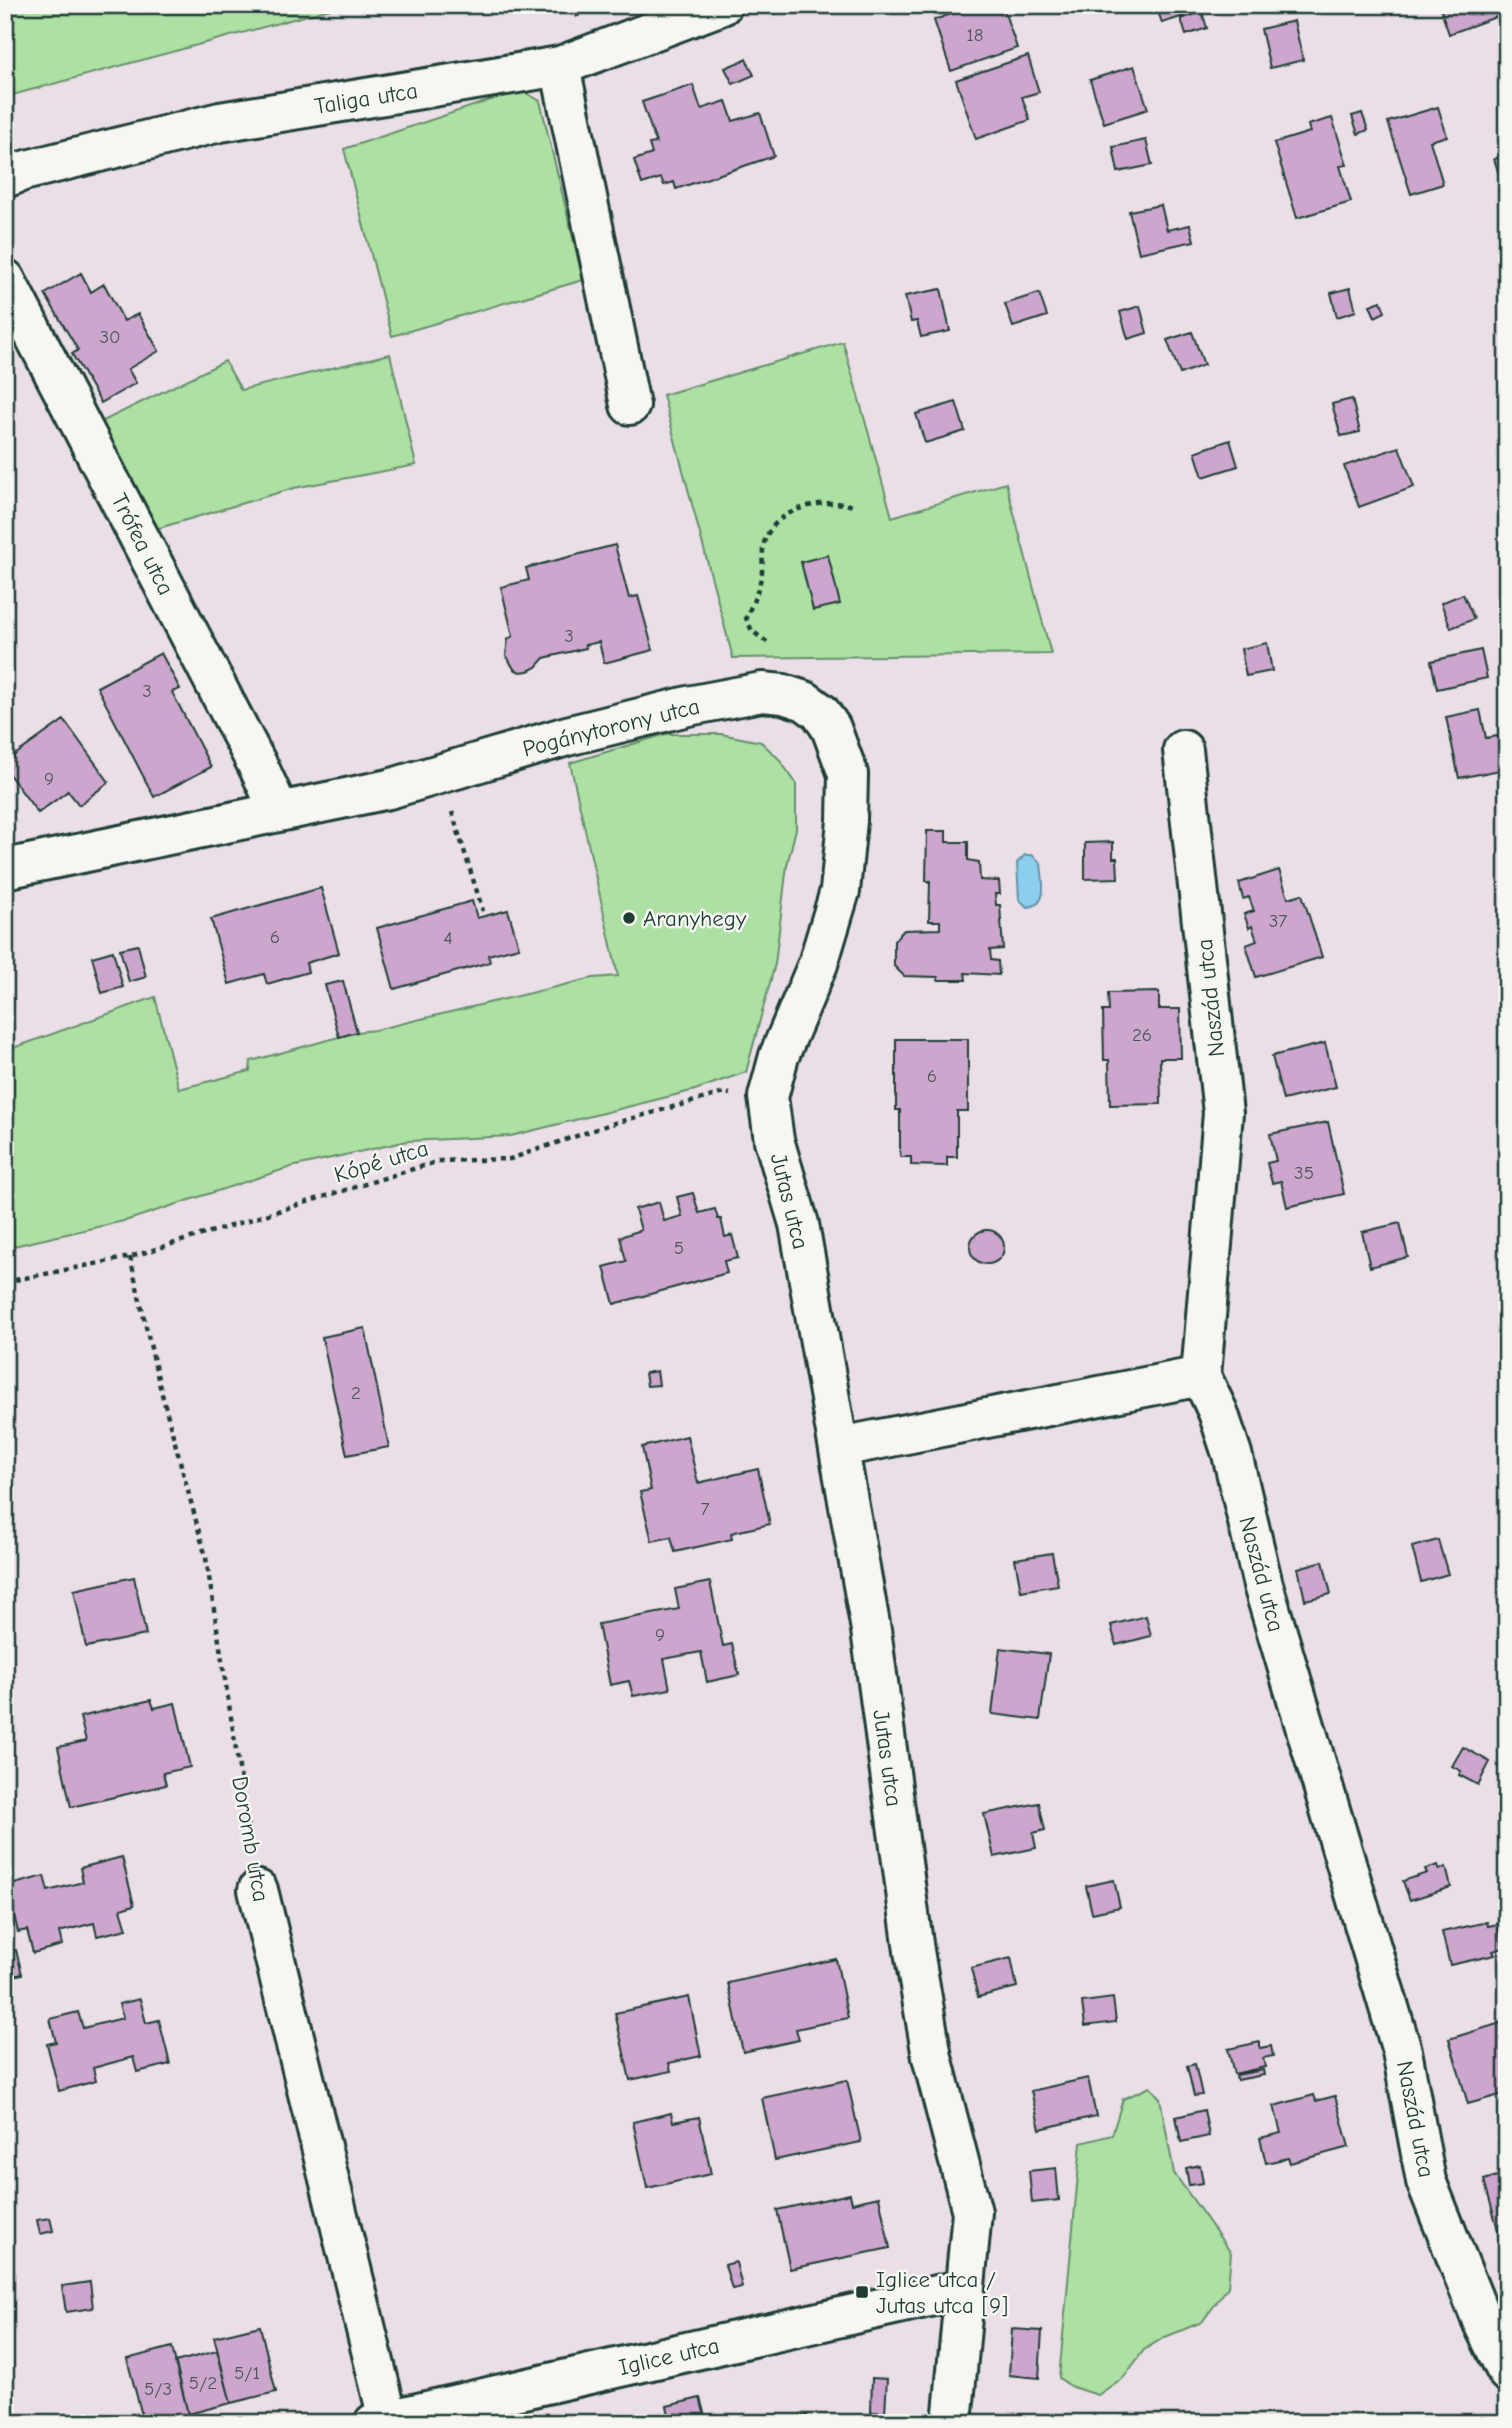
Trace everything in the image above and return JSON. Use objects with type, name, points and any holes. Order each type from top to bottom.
[{"type":"street","name":"Taliga utca","points":[[5,178],[23,170],[220,122],[560,66],[722,5]]},
{"type":"street","points":[[560,66],[630,405]]},
{"type":"street","name":"Trófea utca","points":[[5,279],[279,811]]},
{"type":"street","name":"Pogánytorony utca","points":[[5,869],[389,789],[567,736],[688,706],[762,692],[783,694],[804,701],[820,712],[831,728],[848,774],[847,821],[840,891],[818,964],[779,1056],[768,1097]]},
{"type":"street","name":"Naszád utca","points":[[1183,750],[1223,1113],[1201,1376],[1218,1412],[1232,1454],[1263,1586],[1402,2051],[1426,2181],[1482,2321],[1507,2372]]},
{"type":"street","name":"Jutas utca","points":[[768,1097],[774,1140],[799,1224],[840,1447],[871,1630],[914,1951],[932,2057],[972,2212],[952,2423]]},
{"type":"street","points":[[840,1447],[1201,1376]]},
{"type":"street","name":"Doromb utca","points":[[258,1890],[381,2421]]},
{"type":"street","name":"Iglice utca","points":[[381,2421],[964,2289]]},
{"type":"path","points":[[767,642],[752,631],[746,618],[758,592],[764,542],[775,524],[798,509],[825,502],[853,506]]},
{"type":"path","points":[[441,774],[483,911]]},
{"type":"path","name":"Kópé utca","points":[[5,1282],[130,1257],[439,1161],[510,1159],[611,1124],[724,1093],[768,1097]]},
{"type":"path","name":"Doromb utca","points":[[130,1257],[159,1383],[206,1558],[258,1890]]},
{"type":"green space","points":[[5,5],[345,5],[5,97]]},
{"type":"green space","points":[[521,90],[540,101],[583,280],[392,336],[344,149]]},
{"type":"green space","points":[[843,342],[892,517],[1006,483],[1051,654],[733,658],[663,395]]},
{"type":"green space","points":[[390,354],[416,465],[294,488],[149,531],[97,424],[225,361],[241,390]]},
{"type":"green space","points":[[666,734],[721,734],[761,742],[778,758],[796,783],[796,829],[787,865],[775,964],[746,1072],[695,1090],[511,1136],[408,1141],[291,1167],[128,1220],[5,1248],[5,1051],[155,997],[179,1089],[250,1071],[251,1061],[357,1032],[593,978],[618,976],[570,763]]},
{"type":"green space","points":[[1150,2087],[1160,2098],[1174,2173],[1231,2253],[1228,2287],[1202,2322],[1163,2338],[1144,2350],[1124,2377],[1098,2395],[1072,2387],[1059,2378],[1081,2143],[1112,2135],[1123,2099]]},
{"type":"water","points":[[1025,855],[1032,855],[1041,863],[1043,884],[1039,902],[1027,907],[1019,899],[1017,863]]},
{"type":"building","points":[[977,5],[1002,5],[1017,48],[951,71],[934,20]]},
{"type":"building","points":[[1156,5],[1181,5],[1184,16],[1162,23]]},
{"type":"building","points":[[1439,5],[1507,5],[1507,13],[1449,34]]},
{"type":"building","points":[[1202,12],[1207,28],[1186,35],[1181,19]]},
{"type":"building","points":[[1294,21],[1303,60],[1270,68],[1261,29]]},
{"type":"building","points":[[1028,56],[1039,92],[1022,97],[1030,120],[976,139],[956,80]]},
{"type":"building","points":[[746,59],[754,75],[733,84],[725,68]]},
{"type":"building","points":[[1134,66],[1148,109],[1104,123],[1090,80]]},
{"type":"building","points":[[693,85],[701,109],[726,101],[733,121],[760,113],[774,156],[676,189],[674,182],[664,185],[661,178],[642,184],[634,160],[652,154],[649,144],[656,143],[642,102]]},
{"type":"building","points":[[1438,107],[1447,136],[1430,141],[1443,184],[1411,194],[1388,122]]},
{"type":"building","points":[[1362,113],[1368,130],[1358,134],[1352,116]]},
{"type":"building","points":[[1332,118],[1347,165],[1340,166],[1351,202],[1297,218],[1274,143],[1310,132],[1308,125]]},
{"type":"building","points":[[1146,140],[1152,165],[1118,172],[1113,147]]},
{"type":"building","points":[[1507,155],[1507,171],[1499,174],[1494,159]]},
{"type":"building","points":[[1161,205],[1167,230],[1190,225],[1194,241],[1139,253],[1129,211]]},
{"type":"building","points":[[81,273],[91,292],[104,284],[124,321],[138,314],[159,351],[128,369],[136,383],[101,403],[72,354],[78,350],[45,294]]},
{"type":"building","points":[[1350,288],[1356,311],[1337,317],[1331,293]]},
{"type":"building","points":[[941,289],[950,331],[921,337],[917,321],[911,322],[905,296]]},
{"type":"building","points":[[1039,293],[1047,316],[1013,327],[1005,304]]},
{"type":"building","points":[[1381,301],[1385,312],[1375,317],[1370,305]]},
{"type":"building","points":[[1140,306],[1147,333],[1128,339],[1120,312]]},
{"type":"building","points":[[1192,332],[1204,365],[1180,374],[1167,340]]},
{"type":"building","points":[[1352,399],[1360,432],[1341,436],[1332,404]]},
{"type":"building","points":[[956,402],[965,431],[925,443],[916,414]]},
{"type":"building","points":[[1230,440],[1238,466],[1203,477],[1195,452]]},
{"type":"building","points":[[1399,447],[1414,487],[1359,507],[1344,466]]},
{"type":"building","points":[[615,545],[629,598],[638,596],[653,650],[604,663],[599,642],[585,645],[586,648],[544,658],[528,671],[520,672],[514,669],[506,655],[508,639],[513,636],[501,587],[529,580],[526,568]]},
{"type":"building","points":[[828,555],[840,604],[813,610],[801,562]]},
{"type":"building","points":[[1463,594],[1474,619],[1451,628],[1441,603]]},
{"type":"building","points":[[1267,643],[1272,671],[1246,676],[1241,649]]},
{"type":"building","points":[[1481,650],[1487,678],[1437,689],[1431,661]]},
{"type":"building","points":[[161,653],[180,689],[172,692],[211,767],[154,797],[97,687]]},
{"type":"building","points":[[1480,710],[1486,738],[1498,736],[1505,769],[1459,778],[1446,717]]},
{"type":"building","points":[[64,720],[109,782],[79,805],[68,791],[38,813],[5,769],[5,762]]},
{"type":"building","points":[[927,831],[946,831],[946,842],[968,842],[968,860],[979,862],[980,880],[999,881],[1000,894],[995,894],[996,905],[1000,905],[1003,949],[990,950],[991,960],[998,961],[999,975],[965,973],[966,980],[938,980],[938,977],[904,976],[894,966],[894,941],[904,930],[940,929],[940,921],[929,921],[930,881],[926,881]]},
{"type":"building","points":[[1113,842],[1113,858],[1117,858],[1118,878],[1085,879],[1085,843]]},
{"type":"building","points":[[1279,870],[1288,898],[1302,894],[1322,957],[1256,977],[1246,945],[1257,941],[1244,914],[1254,911],[1249,897],[1243,899],[1239,883]]},
{"type":"building","points":[[321,888],[339,953],[306,963],[308,972],[267,984],[264,974],[229,984],[211,919]]},
{"type":"building","points":[[472,901],[477,918],[508,910],[519,947],[488,955],[490,962],[394,989],[377,928]]},
{"type":"building","points":[[138,945],[146,977],[129,982],[120,949]]},
{"type":"building","points":[[113,951],[123,987],[102,993],[92,957]]},
{"type":"building","points":[[343,981],[357,1032],[339,1037],[325,985]]},
{"type":"building","points":[[1159,992],[1159,1009],[1180,1009],[1181,1058],[1160,1058],[1161,1104],[1110,1105],[1109,1060],[1104,1060],[1103,1011],[1109,1011],[1108,993]]},
{"type":"building","points":[[896,1039],[968,1039],[968,1111],[957,1111],[957,1157],[947,1157],[947,1166],[911,1165],[911,1157],[900,1157],[900,1110],[896,1110]]},
{"type":"building","points":[[1325,1043],[1336,1087],[1283,1100],[1272,1056]]},
{"type":"building","points":[[1328,1122],[1344,1194],[1287,1207],[1281,1181],[1272,1183],[1267,1163],[1276,1161],[1270,1134]]},
{"type":"building","points":[[693,1193],[699,1213],[715,1209],[718,1219],[721,1219],[725,1237],[732,1235],[738,1258],[724,1261],[727,1273],[614,1304],[604,1267],[626,1261],[620,1237],[641,1230],[635,1209],[659,1202],[664,1221],[682,1216],[677,1197]]},
{"type":"building","points":[[1400,1223],[1408,1257],[1370,1267],[1362,1232]]},
{"type":"building","points":[[987,1230],[999,1235],[1004,1247],[999,1259],[987,1264],[975,1259],[970,1247],[975,1235]]},
{"type":"building","points":[[365,1328],[389,1447],[347,1455],[322,1337]]},
{"type":"building","points":[[657,1371],[659,1385],[647,1386],[645,1373]]},
{"type":"building","points":[[687,1436],[698,1483],[758,1469],[770,1524],[731,1533],[732,1539],[675,1552],[671,1537],[652,1541],[640,1492],[651,1490],[642,1447]]},
{"type":"building","points":[[1438,1540],[1448,1574],[1421,1582],[1412,1547]]},
{"type":"building","points":[[1052,1553],[1058,1585],[1021,1591],[1015,1559]]},
{"type":"building","points":[[1323,1561],[1331,1594],[1305,1600],[1298,1568]]},
{"type":"building","points":[[134,1577],[146,1635],[86,1647],[74,1590]]},
{"type":"building","points":[[710,1582],[723,1646],[732,1644],[739,1675],[707,1682],[701,1652],[664,1659],[670,1689],[633,1696],[629,1681],[610,1685],[598,1624],[679,1609],[675,1589]]},
{"type":"building","points":[[1146,1616],[1151,1636],[1116,1645],[1111,1625]]},
{"type":"building","points":[[1000,1648],[1049,1654],[1040,1720],[992,1714]]},
{"type":"building","points":[[151,1700],[154,1708],[175,1703],[190,1767],[163,1773],[166,1785],[71,1807],[58,1747],[86,1741],[80,1717]]},
{"type":"building","points":[[1463,1747],[1490,1762],[1478,1785],[1459,1775],[1461,1771],[1452,1766]]},
{"type":"building","points":[[1039,1803],[1045,1830],[1033,1833],[1036,1848],[994,1857],[984,1814]]},
{"type":"building","points":[[122,1857],[134,1905],[121,1909],[127,1929],[97,1936],[94,1923],[59,1932],[62,1945],[33,1953],[27,1930],[18,1932],[7,1886],[44,1876],[48,1891],[83,1882],[80,1868]]},
{"type":"building","points":[[1438,1865],[1439,1870],[1446,1867],[1451,1887],[1410,1900],[1403,1881],[1427,1873],[1425,1869]]},
{"type":"building","points":[[1114,1880],[1120,1907],[1092,1913],[1086,1886]]},
{"type":"building","points":[[1487,1922],[1488,1926],[1498,1924],[1503,1948],[1493,1951],[1495,1955],[1450,1965],[1442,1932]]},
{"type":"building","points":[[16,1950],[22,1974],[5,1978],[5,1953]]},
{"type":"building","points":[[1011,1958],[1017,1987],[978,1997],[971,1968]]},
{"type":"building","points":[[836,1959],[848,2018],[796,2029],[799,2040],[743,2052],[728,1983]]},
{"type":"building","points":[[689,1997],[701,2056],[669,2063],[671,2071],[630,2080],[615,2013]]},
{"type":"building","points":[[1113,1998],[1116,2022],[1085,2026],[1082,2002]]},
{"type":"building","points":[[140,1999],[146,2023],[159,2020],[170,2064],[137,2072],[133,2057],[93,2068],[96,2081],[59,2091],[47,2044],[56,2042],[50,2019],[78,2012],[83,2028],[123,2018],[119,2004]]},
{"type":"building","points":[[1507,2021],[1507,2093],[1468,2104],[1449,2039]]},
{"type":"building","points":[[1260,2042],[1260,2048],[1271,2046],[1273,2056],[1263,2058],[1265,2067],[1234,2074],[1228,2049]]},
{"type":"building","points":[[1195,2064],[1202,2095],[1194,2096],[1187,2066]]},
{"type":"building","points":[[1263,2070],[1264,2075],[1237,2080],[1236,2075]]},
{"type":"building","points":[[1088,2078],[1096,2116],[1040,2129],[1031,2091]]},
{"type":"building","points":[[847,2080],[861,2142],[775,2160],[762,2098]]},
{"type":"building","points":[[1314,2095],[1316,2101],[1335,2096],[1349,2147],[1290,2163],[1288,2158],[1266,2163],[1260,2138],[1281,2133],[1274,2106]]},
{"type":"building","points":[[1204,2110],[1209,2136],[1181,2142],[1176,2117]]},
{"type":"building","points":[[671,2113],[673,2122],[699,2117],[711,2174],[647,2188],[633,2122]]},
{"type":"building","points":[[1200,2165],[1203,2183],[1189,2185],[1186,2168]]},
{"type":"building","points":[[1056,2168],[1059,2200],[1032,2203],[1029,2171]]},
{"type":"building","points":[[1507,2173],[1507,2253],[1504,2251],[1484,2180]]},
{"type":"building","points":[[850,2194],[852,2203],[879,2197],[890,2248],[790,2269],[777,2210]]},
{"type":"building","points":[[50,2218],[53,2231],[40,2234],[37,2220]]},
{"type":"building","points":[[736,2262],[742,2287],[732,2289],[725,2265]]},
{"type":"building","points":[[90,2282],[93,2308],[66,2312],[62,2286]]},
{"type":"building","points":[[260,2326],[276,2392],[231,2403],[214,2337]]},
{"type":"building","points":[[1012,2329],[1042,2331],[1039,2378],[1009,2375]]},
{"type":"building","points":[[172,2347],[188,2414],[144,2423],[127,2359]]},
{"type":"building","points":[[217,2351],[231,2403],[188,2414],[175,2362]]},
{"type":"building","points":[[872,2378],[887,2379],[885,2413],[871,2412]]},
{"type":"building","points":[[700,2398],[707,2423],[671,2423],[667,2406]]},
{"type":"building","points":[[807,2415],[809,2423],[775,2423]]},
{"type":"place","name":"Aranyhegy","points":[[629,918]]},
{"type":"place","name":"Iglice utca / Jutas utca [9]","points":[[862,2292]]}]
